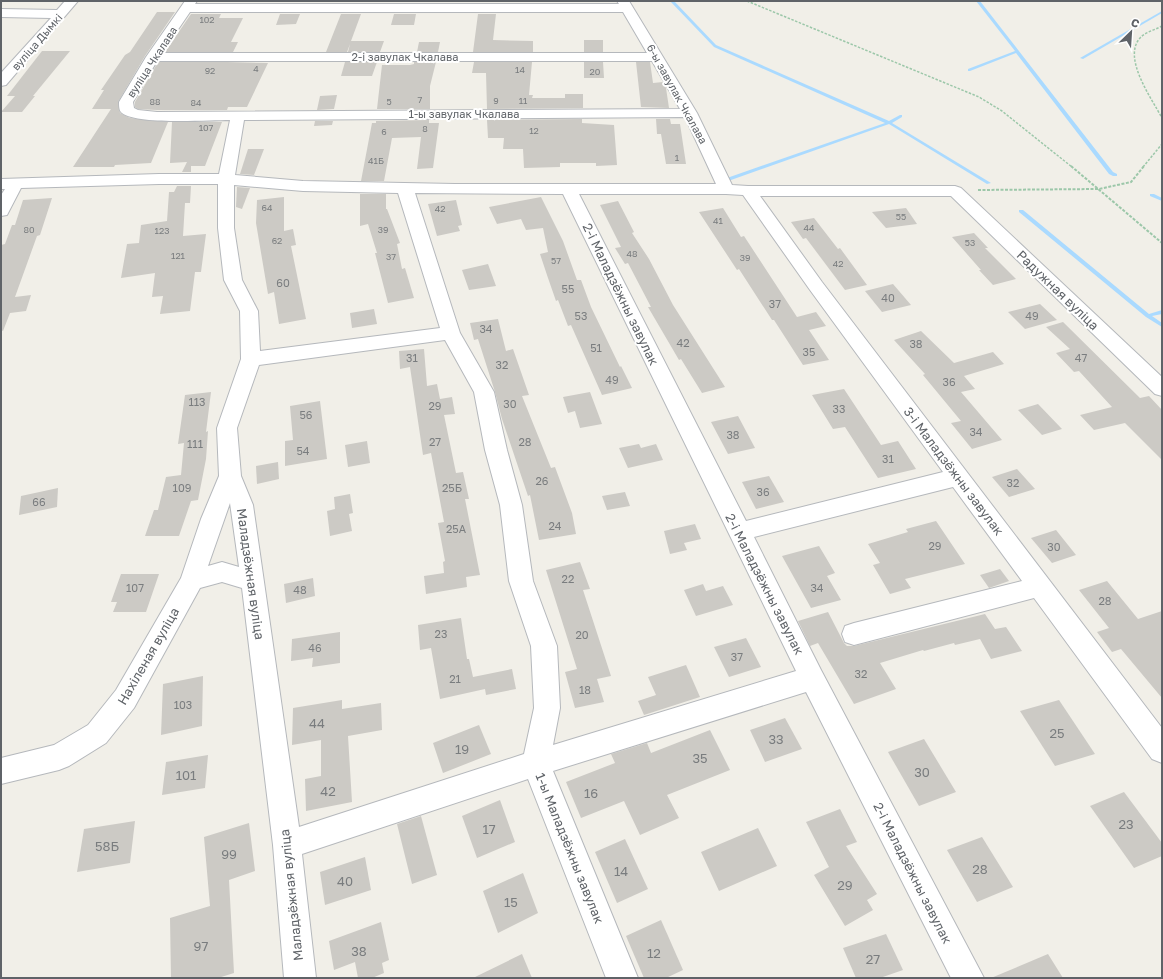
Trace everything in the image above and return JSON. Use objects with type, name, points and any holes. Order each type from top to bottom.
[{"type":"street","points":[[2,13],[14,1]]},
{"type":"street","name":"вуліца Дымкі","points":[[1,82],[72,1]]},
{"type":"street","points":[[189,5],[625,5]]},
{"type":"street","name":"вуліца Чкалава","points":[[189,5],[153,57],[126,102],[127,110],[135,114],[157,116],[238,115]]},
{"type":"street","name":"6-ы завулак Чкалава","points":[[625,5],[690,113],[726,189]]},
{"type":"street","points":[[2,13],[61,14]]},
{"type":"street","name":"2-і завулак Чкалава","points":[[153,57],[657,57]]},
{"type":"street","name":"1-ы завулак Чкалава","points":[[238,115],[690,113]]},
{"type":"street","name":"Маладзёжная вуліца","points":[[238,115],[226,179],[226,228],[233,280],[249,311],[251,359],[227,428],[230,476],[242,505],[253,581],[287,845],[300,978]]},
{"type":"street","points":[[1,211],[8,184],[159,179],[226,179],[303,186],[406,188],[955,191]]},
{"type":"street","name":"1-ы Маладзёжны завулак","points":[[406,188],[415,223],[451,333],[484,392],[496,450],[511,505],[521,582],[544,646],[547,708],[536,763],[622,978]]},
{"type":"street","name":"2-і Маладзёжны завулак","points":[[568,188],[812,678],[968,978]]},
{"type":"street","name":"3-і Маладзёжны завулак","points":[[748,191],[816,286],[1162,750]]},
{"type":"street","name":"Радужная вуліца","points":[[955,191],[1162,389]]},
{"type":"street","points":[[251,359],[451,333]]},
{"type":"street","name":"Нахіленая вуліца","points":[[1,771],[59,757],[97,734],[125,699],[192,580],[212,519],[230,476]]},
{"type":"street","points":[[739,532],[958,477]]},
{"type":"street","points":[[192,580],[222,572],[253,581]]},
{"type":"street","points":[[854,634],[1040,586]]},
{"type":"street","points":[[287,845],[536,763],[812,678]]},
{"type":"path","points":[[748,1],[979,98],[1002,111],[1099,189],[1162,243]]},
{"type":"path","points":[[1162,26],[1140,38],[1134,50],[1136,68],[1162,118]]},
{"type":"path","points":[[955,191],[1099,189],[1132,182],[1162,144]]},
{"type":"building","points":[[157,12],[175,12],[145,56],[118,102],[120,113],[130,118],[168,122],[151,163],[115,165],[114,167],[73,167],[111,109],[92,109],[104,90],[101,90],[125,55],[130,52]]},
{"type":"building","points":[[191,14],[221,14],[219,18],[243,18],[231,42],[238,42],[233,52],[165,52]]},
{"type":"building","points":[[280,14],[300,14],[296,24],[276,25]]},
{"type":"building","points":[[341,14],[361,14],[351,41],[384,41],[380,52],[348,52],[350,44],[347,52],[326,52]]},
{"type":"building","points":[[394,14],[416,14],[414,25],[391,25]]},
{"type":"building","points":[[478,14],[496,14],[493,40],[533,41],[533,52],[473,52]]},
{"type":"building","points":[[584,40],[603,40],[603,52],[584,52]]},
{"type":"building","points":[[419,42],[440,42],[438,52],[417,52]]},
{"type":"building","points":[[42,51],[70,51],[33,96],[7,96]]},
{"type":"building","points":[[158,62],[268,63],[247,107],[228,107],[227,110],[138,109],[135,107],[135,102]]},
{"type":"building","points":[[345,62],[377,62],[372,76],[341,76]]},
{"type":"building","points":[[414,62],[436,62],[430,86],[430,109],[377,109],[382,65],[410,65],[414,64]]},
{"type":"building","points":[[474,62],[532,62],[529,95],[533,95],[532,98],[565,98],[565,94],[583,94],[583,108],[487,109],[486,73],[472,73]]},
{"type":"building","points":[[584,62],[603,62],[604,78],[584,78]]},
{"type":"building","points":[[636,62],[650,62],[653,83],[663,82],[666,88],[669,108],[641,107]]},
{"type":"building","points":[[337,95],[334,109],[317,110],[320,96]]},
{"type":"building","points":[[15,96],[35,96],[22,112],[1,112]]},
{"type":"building","points":[[582,119],[582,123],[614,125],[617,165],[596,166],[596,163],[560,163],[560,167],[524,168],[523,149],[503,149],[504,138],[488,138],[487,120]]},
{"type":"building","points":[[656,119],[670,119],[671,124],[680,124],[686,164],[666,164],[661,134],[657,134]]},
{"type":"building","points":[[429,120],[429,123],[439,123],[433,168],[417,169],[421,137],[392,138],[384,181],[361,181],[372,123],[376,123],[376,121]]},
{"type":"building","points":[[315,121],[333,121],[332,125],[314,126]]},
{"type":"building","points":[[172,122],[222,122],[205,166],[191,166],[191,172],[182,172],[187,162],[170,163]]},
{"type":"building","points":[[248,149],[264,149],[254,175],[240,174]]},
{"type":"building","points":[[177,186],[191,186],[190,203],[185,203],[183,236],[206,234],[201,272],[195,272],[190,311],[160,314],[163,296],[152,297],[155,273],[121,278],[127,244],[139,243],[141,225],[167,221],[169,192],[174,192]]},
{"type":"building","points":[[237,187],[250,188],[242,209],[236,207]]},
{"type":"building","points":[[360,194],[386,194],[386,209],[400,243],[397,244],[402,269],[405,268],[414,298],[388,303],[375,253],[377,253],[368,224],[360,226]]},
{"type":"building","points":[[284,197],[284,231],[293,229],[296,245],[291,246],[306,319],[279,324],[274,292],[268,294],[256,223],[257,200]]},
{"type":"building","points":[[541,197],[563,241],[577,280],[581,280],[591,307],[620,367],[621,366],[632,388],[602,395],[571,325],[568,326],[558,300],[556,301],[540,254],[548,252],[543,228],[526,230],[521,219],[497,224],[489,207]]},
{"type":"building","points":[[52,198],[40,235],[37,236],[15,297],[31,295],[26,311],[10,313],[3,331],[1,330],[1,245],[5,244],[12,225],[15,225],[23,200]]},
{"type":"building","points":[[456,200],[462,225],[458,226],[460,231],[437,236],[428,204]]},
{"type":"building","points":[[618,201],[634,232],[632,233],[649,259],[673,305],[725,387],[702,393],[681,359],[679,360],[648,307],[651,307],[628,263],[625,264],[615,248],[621,247],[600,205]]},
{"type":"building","points":[[723,208],[741,237],[744,236],[797,317],[816,312],[826,326],[809,330],[829,360],[803,365],[774,320],[772,320],[739,269],[737,270],[699,212]]},
{"type":"building","points":[[906,208],[917,224],[886,228],[872,212]]},
{"type":"building","points":[[814,218],[838,249],[840,248],[867,285],[845,290],[806,238],[803,239],[791,222]]},
{"type":"building","points":[[974,233],[988,248],[985,248],[1016,279],[993,285],[952,237]]},
{"type":"building","points":[[488,264],[496,286],[469,290],[462,270]]},
{"type":"building","points":[[893,284],[911,305],[882,312],[865,291]]},
{"type":"building","points":[[1040,304],[1057,320],[1025,329],[1008,312]]},
{"type":"building","points":[[374,309],[377,324],[352,328],[350,313]]},
{"type":"building","points":[[498,319],[506,351],[513,349],[529,395],[522,396],[551,468],[555,467],[572,513],[576,534],[539,540],[530,495],[528,496],[502,419],[478,339],[474,340],[470,323]]},
{"type":"building","points":[[1063,322],[1140,398],[1149,396],[1162,410],[1162,460],[1125,423],[1094,430],[1080,415],[1112,407],[1079,371],[1074,372],[1056,353],[1070,349],[1046,327]]},
{"type":"building","points":[[921,331],[954,363],[993,352],[1004,364],[964,376],[975,389],[961,392],[1002,440],[972,449],[951,423],[961,421],[923,375],[925,374],[894,340]]},
{"type":"building","points":[[424,349],[427,386],[437,384],[440,399],[452,397],[455,414],[444,415],[456,473],[463,472],[469,499],[465,499],[480,575],[466,577],[467,587],[426,594],[424,576],[444,573],[443,562],[445,561],[438,523],[444,522],[431,453],[423,455],[410,367],[400,369],[399,351]]},
{"type":"building","points":[[844,389],[881,445],[898,441],[916,469],[878,478],[845,427],[833,429],[812,395]]},
{"type":"building","points":[[211,392],[206,432],[208,431],[206,459],[198,500],[191,501],[179,536],[145,536],[154,510],[158,510],[166,477],[181,475],[184,443],[178,444],[185,395]]},
{"type":"building","points":[[590,392],[602,424],[580,428],[575,411],[568,413],[563,397]]},
{"type":"building","points":[[320,401],[327,459],[285,466],[285,441],[293,440],[290,406]]},
{"type":"building","points":[[1038,404],[1062,429],[1042,435],[1018,410]]},
{"type":"building","points":[[738,416],[755,448],[728,454],[711,422]]},
{"type":"building","points":[[367,441],[370,463],[348,467],[345,445]]},
{"type":"building","points":[[639,444],[641,448],[656,444],[663,460],[628,468],[619,448]]},
{"type":"building","points":[[278,462],[279,479],[257,484],[256,466]]},
{"type":"building","points":[[1017,469],[1035,489],[1009,497],[992,477]]},
{"type":"building","points":[[769,476],[784,502],[756,509],[742,482]]},
{"type":"building","points":[[58,488],[57,507],[19,515],[21,496]]},
{"type":"building","points":[[625,492],[630,506],[607,510],[602,496]]},
{"type":"building","points":[[350,494],[353,513],[349,514],[352,531],[330,536],[327,511],[335,509],[334,497]]},
{"type":"building","points":[[936,521],[965,564],[905,579],[911,588],[890,594],[873,565],[880,563],[868,544],[908,532],[906,529]]},
{"type":"building","points":[[695,524],[701,539],[684,543],[687,550],[670,554],[664,531]]},
{"type":"building","points":[[1056,530],[1076,555],[1052,563],[1031,538]]},
{"type":"building","points":[[819,546],[835,573],[827,576],[841,600],[811,608],[782,556]]},
{"type":"building","points":[[580,562],[590,589],[583,590],[611,676],[597,679],[604,702],[575,708],[565,672],[577,669],[546,570]]},
{"type":"building","points":[[1000,569],[1009,581],[989,588],[980,575]]},
{"type":"building","points":[[121,574],[159,574],[146,612],[113,612],[117,602],[111,602]]},
{"type":"building","points":[[313,578],[315,596],[286,603],[284,584]]},
{"type":"building","points":[[1107,581],[1138,619],[1162,611],[1162,698],[1121,649],[1112,652],[1097,632],[1109,628],[1079,590]]},
{"type":"building","points":[[703,584],[706,591],[723,586],[733,605],[696,616],[684,590]]},
{"type":"building","points":[[828,612],[847,646],[854,646],[985,614],[995,629],[1006,627],[1022,651],[991,659],[980,639],[923,650],[880,663],[896,689],[854,704],[818,643],[810,646],[798,621]]},
{"type":"building","points":[[461,618],[467,659],[469,659],[473,677],[512,669],[516,689],[486,695],[485,689],[440,699],[431,648],[420,650],[418,625]]},
{"type":"building","points":[[340,632],[340,663],[312,667],[313,658],[291,661],[292,639]]},
{"type":"building","points":[[746,638],[761,667],[729,677],[714,647]]},
{"type":"building","points":[[686,665],[700,697],[644,715],[638,701],[656,695],[648,677]]},
{"type":"building","points":[[203,676],[202,726],[161,735],[163,684]]},
{"type":"building","points":[[342,700],[342,709],[381,703],[382,730],[348,736],[352,802],[306,811],[305,779],[321,776],[321,740],[292,745],[293,708]]},
{"type":"building","points":[[1059,700],[1095,754],[1055,766],[1020,711]]},
{"type":"building","points":[[785,718],[802,749],[765,762],[750,730]]},
{"type":"building","points":[[479,725],[491,754],[443,773],[433,743]]},
{"type":"building","points":[[710,730],[730,770],[667,795],[679,818],[640,835],[624,801],[581,818],[566,782],[615,763],[611,754],[647,743],[651,753]]},
{"type":"building","points":[[924,739],[956,792],[919,806],[888,752]]},
{"type":"building","points":[[208,755],[205,788],[162,795],[166,762]]},
{"type":"building","points":[[1124,792],[1162,843],[1162,856],[1134,868],[1090,806]]},
{"type":"building","points":[[500,800],[515,842],[477,858],[462,816]]},
{"type":"building","points":[[840,809],[857,842],[846,846],[877,894],[867,900],[873,910],[845,926],[814,875],[829,867],[806,822]]},
{"type":"building","points":[[421,816],[437,875],[412,884],[397,824]]},
{"type":"building","points":[[135,821],[130,863],[77,872],[84,829]]},
{"type":"building","points":[[249,823],[255,871],[229,880],[234,973],[218,978],[171,978],[170,918],[210,906],[204,837]]},
{"type":"building","points":[[758,828],[777,866],[719,891],[701,852]]},
{"type":"building","points":[[982,837],[1013,887],[977,902],[947,850]]},
{"type":"building","points":[[625,839],[648,889],[617,903],[595,852]]},
{"type":"building","points":[[365,857],[371,890],[325,905],[320,872]]},
{"type":"building","points":[[523,873],[538,913],[498,933],[483,891]]},
{"type":"building","points":[[661,920],[683,970],[666,978],[644,978],[626,936]]},
{"type":"building","points":[[381,922],[389,960],[382,963],[384,973],[372,978],[358,978],[355,962],[334,970],[329,941]]},
{"type":"building","points":[[886,934],[903,970],[880,978],[856,978],[843,948]]},
{"type":"building","points":[[522,954],[532,978],[473,978]]},
{"type":"building","points":[[1048,954],[1063,978],[991,978]]},
{"type":"waterway","points":[[672,1],[715,46],[889,123]]},
{"type":"waterway","points":[[978,1],[1017,51]]},
{"type":"waterway","points":[[1082,58],[1162,12]]},
{"type":"waterway","points":[[969,70],[1017,51]]},
{"type":"waterway","points":[[1017,51],[1111,173],[1115,175]]},
{"type":"waterway","points":[[889,123],[901,116]]},
{"type":"waterway","points":[[729,179],[889,123]]},
{"type":"waterway","points":[[889,123],[989,183]]},
{"type":"waterway","points":[[1152,195],[1162,200]]},
{"type":"waterway","points":[[1021,211],[1148,316]]},
{"type":"waterway","points":[[1148,316],[1162,312]]},
{"type":"waterway","points":[[1148,316],[1162,325]]}]
